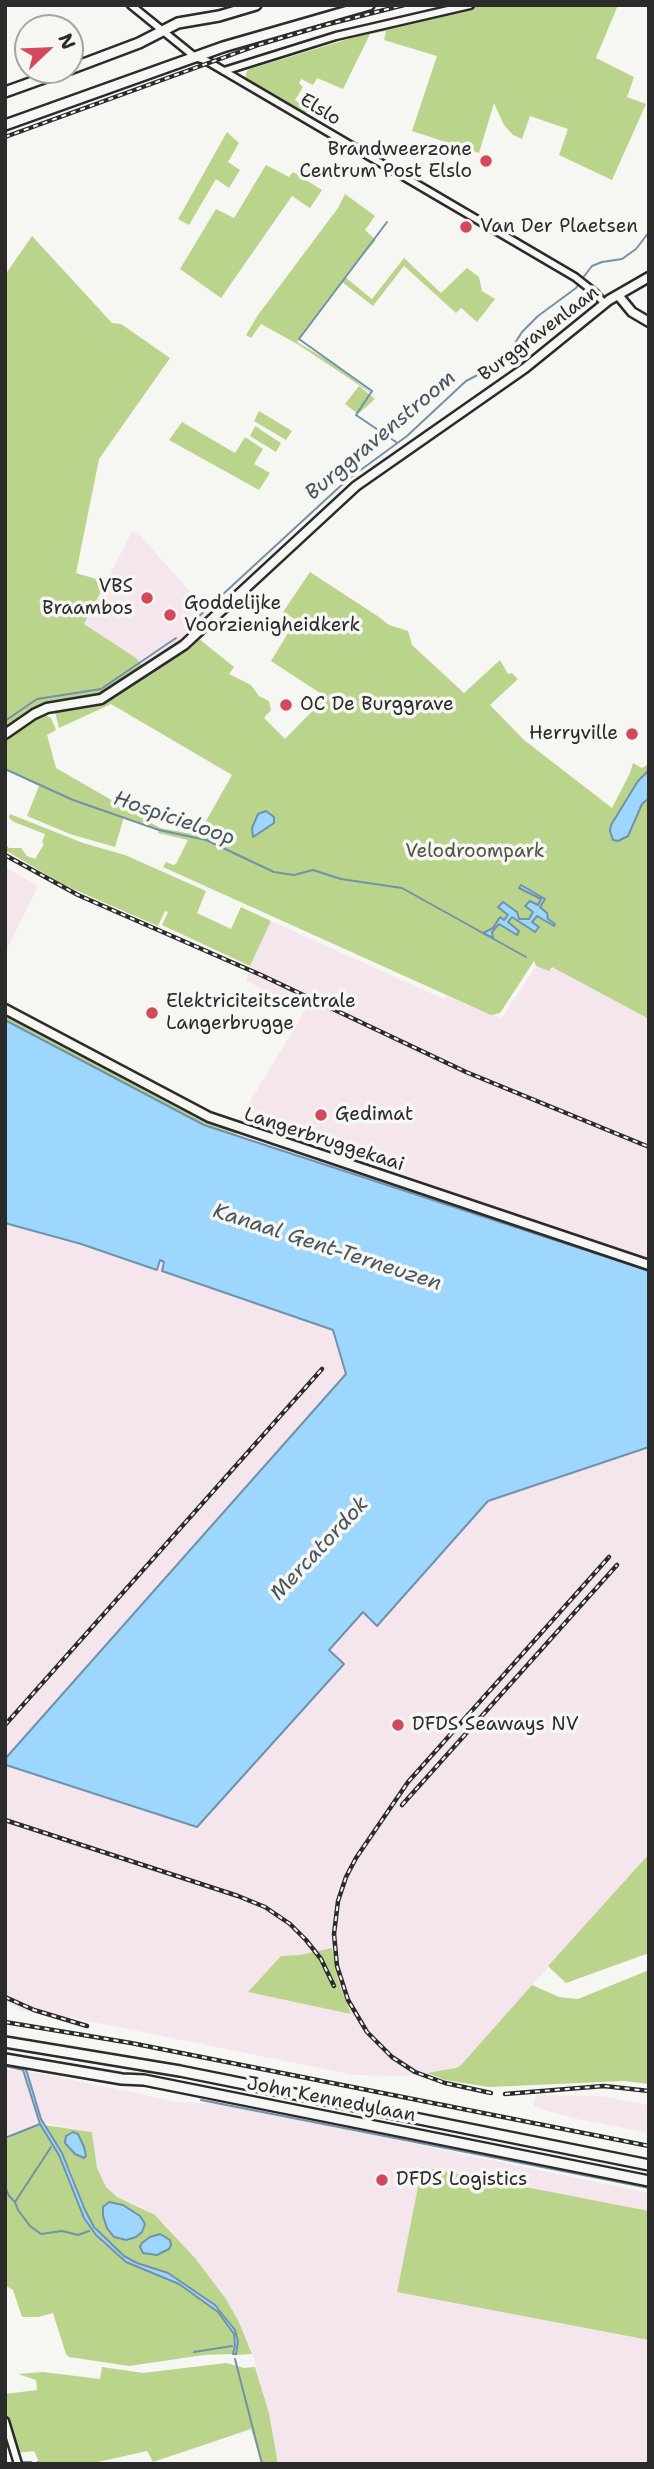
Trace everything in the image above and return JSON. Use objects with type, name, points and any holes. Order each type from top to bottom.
[{"type":"highway","points":[[84,63],[139,43],[178,23],[219,16],[256,5]]},
{"type":"highway","points":[[5,125],[264,33],[369,5]]},
{"type":"highway","points":[[5,92],[27,84]]},
{"type":"highway","name":"John Kennedylaan","points":[[5,2042],[180,2071],[649,2165]]},
{"type":"highway","name":"John Kennedylaan","points":[[5,2057],[122,2079],[144,2080],[649,2179]]},
{"type":"highway","name":"John Kennedylaan","points":[[5,2057],[139,2074],[649,2179]]},
{"type":"highway","points":[[169,2090],[236,2099]]},
{"type":"main road","name":"Burggravenlaan","points":[[5,733],[47,708],[101,699],[184,645],[356,485],[525,368],[604,303],[649,277]]},
{"type":"main road","points":[[618,295],[632,312],[649,322]]},
{"type":"main road","name":"Langerbruggekaai","points":[[5,1009],[209,1117],[649,1265]]},
{"type":"street","name":"Elslo","points":[[131,5],[195,57],[224,71],[577,279],[604,303]]},
{"type":"street","points":[[224,71],[336,36],[470,5]]},
{"type":"street","points":[[5,2421],[18,2464]]},
{"type":"shaded area","name":"VBS Braambos","points":[[132,532],[138,533],[210,614],[181,641],[143,667],[136,658],[84,624]]},
{"type":"shaded area","points":[[5,867],[38,886],[5,953]]},
{"type":"shaded area","points":[[271,921],[444,999],[447,996],[502,1018],[536,966],[551,966],[649,1019],[649,1271],[236,1137],[237,1123],[306,1009],[246,981]]},
{"type":"shaded area","points":[[5,1223],[157,1269],[160,1260],[164,1262],[162,1271],[333,1331],[346,1375],[5,1759]]},
{"type":"shaded area","points":[[649,1447],[649,1854],[461,2065],[449,2070],[407,2076],[354,2075],[78,2019],[23,2011],[5,2002],[5,1762],[6,1765],[344,1664],[329,1650],[363,1612],[377,1626],[488,1501]],"holes":[[[332,1949],[338,1980],[351,2013],[249,1992],[281,1956]]]},
{"type":"shaded area","points":[[5,2069],[50,2075],[177,2102],[224,2104],[649,2193],[649,2464],[278,2464],[269,2413],[251,2349],[226,2299],[163,2222],[143,2208],[117,2197],[106,2187],[97,2168],[92,2132],[43,2123],[5,2140]]},
{"type":"shaded area","points":[[536,2095],[601,2096],[649,2105],[649,2133],[578,2119],[533,2106]]},
{"type":"green space","points":[[485,5],[618,5],[596,58],[634,77],[627,97],[646,104],[612,180],[559,155],[568,129],[530,116],[522,139],[513,135],[504,125],[494,103],[479,153],[412,131],[437,56],[384,40],[386,31],[370,34],[343,89],[317,78],[313,85],[301,79],[299,83],[303,87],[295,100],[308,110],[303,116],[245,78],[250,69],[358,36],[358,32]]},
{"type":"green space","points":[[227,132],[239,143],[228,162],[240,170],[229,188],[216,179],[189,225],[178,219]]},
{"type":"green space","points":[[266,165],[289,177],[293,172],[322,190],[310,208],[292,196],[221,298],[180,269],[216,209],[234,218]]},
{"type":"green space","points":[[345,194],[375,216],[365,230],[376,240],[345,277],[372,299],[404,258],[441,293],[467,268],[479,277],[482,291],[495,299],[477,322],[461,308],[456,313],[404,266],[373,306],[342,282],[297,342],[331,362],[377,397],[299,345],[261,324],[251,338],[246,335],[338,208]]},
{"type":"green space","points":[[32,236],[112,323],[121,324],[170,358],[99,459],[76,573],[106,582],[84,624],[136,658],[143,667],[99,695],[46,703],[31,709],[5,727],[5,275]]},
{"type":"green space","points":[[359,386],[375,399],[358,414],[345,404]]},
{"type":"green space","points":[[259,411],[292,431],[286,440],[254,421]]},
{"type":"green space","points":[[182,422],[235,453],[245,437],[263,449],[254,464],[270,473],[259,490],[169,440]]},
{"type":"green space","points":[[255,426],[281,443],[276,452],[250,436]]},
{"type":"green space","name":"Velodroompark","points":[[310,572],[389,625],[408,631],[412,645],[464,693],[500,660],[508,674],[512,673],[518,679],[490,705],[524,740],[612,808],[633,763],[642,768],[649,764],[649,770],[638,781],[611,825],[613,840],[622,840],[634,825],[642,804],[649,798],[649,1019],[552,967],[549,971],[536,966],[534,961],[500,1013],[491,1015],[163,867],[166,862],[176,864],[188,840],[158,833],[159,830],[124,817],[115,847],[70,834],[27,816],[39,786],[5,769],[5,739],[44,714],[51,718],[56,730],[47,735],[56,768],[160,828],[198,835],[232,775],[111,704],[59,728],[55,712],[108,701],[198,638],[234,667],[229,674],[251,685],[259,696],[269,701],[271,710],[264,718],[285,739],[326,697],[271,661],[296,620],[283,612]]},
{"type":"green space","points":[[10,814],[83,843],[125,855],[206,891],[197,913],[231,929],[241,907],[271,921],[250,966],[162,925],[168,912],[165,911],[158,926],[64,885],[5,850],[5,844],[9,848],[21,848],[27,856],[35,859],[44,844],[42,842],[45,834],[14,822],[9,818]]},
{"type":"green space","points":[[5,1014],[174,1106],[237,1131],[236,1137],[204,1125],[114,1079],[5,1020]]},
{"type":"green space","points":[[649,1854],[649,1953],[566,1983],[548,1966]]},
{"type":"green space","points":[[332,1948],[338,1980],[351,2014],[248,1992],[281,1956]]},
{"type":"green space","points":[[649,1970],[649,2084],[624,2081],[489,2087],[445,2080],[427,2073],[461,2065],[532,1985],[559,1997],[578,1999]]},
{"type":"green space","points":[[40,2124],[61,2159],[84,2218],[103,2243],[126,2262],[179,2284],[218,2312],[234,2334],[233,2354],[204,2355],[129,2366],[69,2357],[53,2313],[22,2317],[13,2290],[5,2285],[5,2140]]},
{"type":"green space","points":[[44,2125],[92,2132],[97,2168],[106,2187],[117,2197],[155,2215],[195,2258],[226,2299],[252,2354],[236,2355],[238,2342],[235,2330],[222,2312],[207,2299],[168,2273],[130,2260],[104,2238],[89,2219],[69,2167]],"holes":[[[123,2205],[140,2216],[144,2230],[131,2239],[120,2240],[104,2220],[103,2213]]]},
{"type":"green space","points":[[422,2167],[649,2211],[649,2340],[397,2292]]},
{"type":"green space","points":[[226,2363],[244,2368],[255,2367],[269,2413],[278,2464],[262,2464],[251,2429],[153,2462],[147,2451],[89,2464],[40,2464],[34,2451],[17,2453],[5,2411],[5,2394],[37,2390],[36,2380],[18,2374],[43,2372],[100,2379],[102,2367],[143,2373]]},
{"type":"water","points":[[649,770],[649,798],[642,804],[628,836],[618,841],[613,840],[611,825],[638,781]]},
{"type":"water","points":[[266,811],[274,817],[274,823],[253,837],[252,828],[258,814]]},
{"type":"water","points":[[521,885],[545,899],[540,907],[554,926],[537,916],[532,922],[539,927],[535,932],[512,917],[508,922],[519,931],[517,935],[499,924],[492,932],[493,938],[483,933],[493,928],[500,917],[504,920],[508,915],[498,907],[503,902],[517,912],[519,919],[529,919],[533,912],[525,906],[530,901],[538,905],[541,899],[519,888]]},
{"type":"water","points":[[5,1020],[204,1125],[649,1271],[649,1447],[488,1501],[377,1626],[363,1612],[329,1650],[344,1664],[197,1827],[6,1765],[5,1759],[346,1374],[333,1330],[162,1271],[164,1262],[160,1260],[157,1270],[81,1244],[5,1223]]},
{"type":"water","points":[[5,2066],[26,2069],[41,2119],[62,2153],[94,2227],[124,2256],[168,2273],[215,2305],[235,2330],[238,2342],[236,2354],[233,2354],[234,2334],[218,2312],[179,2284],[126,2262],[96,2235],[84,2218],[59,2155],[40,2124],[23,2070]]},
{"type":"water","points":[[73,2132],[78,2134],[84,2147],[84,2158],[75,2154],[65,2143],[66,2136]]},
{"type":"water","points":[[109,2202],[123,2205],[140,2216],[145,2224],[142,2232],[126,2240],[114,2237],[103,2216],[103,2207]]},
{"type":"water","points":[[160,2234],[170,2240],[169,2249],[157,2255],[143,2253],[140,2247],[142,2243]]},
{"type":"waterway","points":[[387,222],[299,339],[372,391],[356,415],[396,442]]},
{"type":"waterway","name":"Burggravenstroom","points":[[582,279],[592,266],[622,259],[636,249],[649,232]]},
{"type":"waterway","name":"Burggravenstroom","points":[[196,619],[347,480],[407,436],[466,381],[503,362],[522,332],[579,284]]},
{"type":"waterway","name":"Burggravenstroom","points":[[5,721],[37,699],[101,689],[176,638]]},
{"type":"waterway","name":"Hospicieloop","points":[[5,769],[73,800],[159,830],[206,840],[274,872],[294,875],[313,870],[341,879],[402,888],[526,957]]},
{"type":"waterway","points":[[201,2100],[649,2188]]},
{"type":"waterway","points":[[5,2138],[40,2124]]},
{"type":"waterway","points":[[5,2187],[15,2202],[51,2147]]},
{"type":"waterway","points":[[15,2202],[30,2226],[41,2234],[62,2231],[78,2235],[89,2231]]},
{"type":"waterway","points":[[194,2352],[232,2346]]},
{"type":"waterway","points":[[235,2359],[262,2464]]},
{"type":"waterway","points":[[22,2462],[31,2462]]},
{"type":"railway","points":[[5,137],[261,44],[404,5]]},
{"type":"railway","points":[[5,855],[78,895],[261,975],[466,1072],[649,1147]]},
{"type":"railway","points":[[5,1725],[322,1369]]},
{"type":"railway","points":[[491,2093],[445,2083],[415,2072],[392,2057],[367,2032],[348,2000],[337,1966],[334,1934],[338,1901],[356,1858],[408,1782],[609,1557]]},
{"type":"railway","points":[[402,1805],[617,1565]]},
{"type":"railway","points":[[5,1820],[265,1907],[290,1924],[306,1940],[321,1959],[334,1986]]},
{"type":"railway","points":[[5,1997],[34,2010],[87,2026]]},
{"type":"railway","points":[[5,2022],[131,2043],[649,2146]]},
{"type":"railway","points":[[505,2094],[604,2086],[649,2091]]},
{"type":"place","name":"Brandweerzone Centrum Post Elslo","points":[[486,161]]},
{"type":"place","name":"Van Der Plaetsen","points":[[466,227]]},
{"type":"place","name":"VBS Braambos","points":[[147,598]]},
{"type":"place","name":"Goddelijke Voorzienigheidkerk","points":[[170,615]]},
{"type":"place","name":"OC De Burggrave","points":[[286,705]]},
{"type":"place","name":"Herryville","points":[[632,734]]},
{"type":"place","name":"Elektriciteitscentrale Langerbrugge","points":[[152,1013]]},
{"type":"place","name":"Gedimat","points":[[321,1115]]},
{"type":"place","name":"DFDS Seaways NV","points":[[398,1725]]},
{"type":"place","name":"DFDS Logistics","points":[[382,2180]]},
{"type":"water label","name":"Kanaal Gent-Terneuzen","points":[[327,1248]]},
{"type":"water label","name":"Mercatordok","points":[[320,1549]]}]
